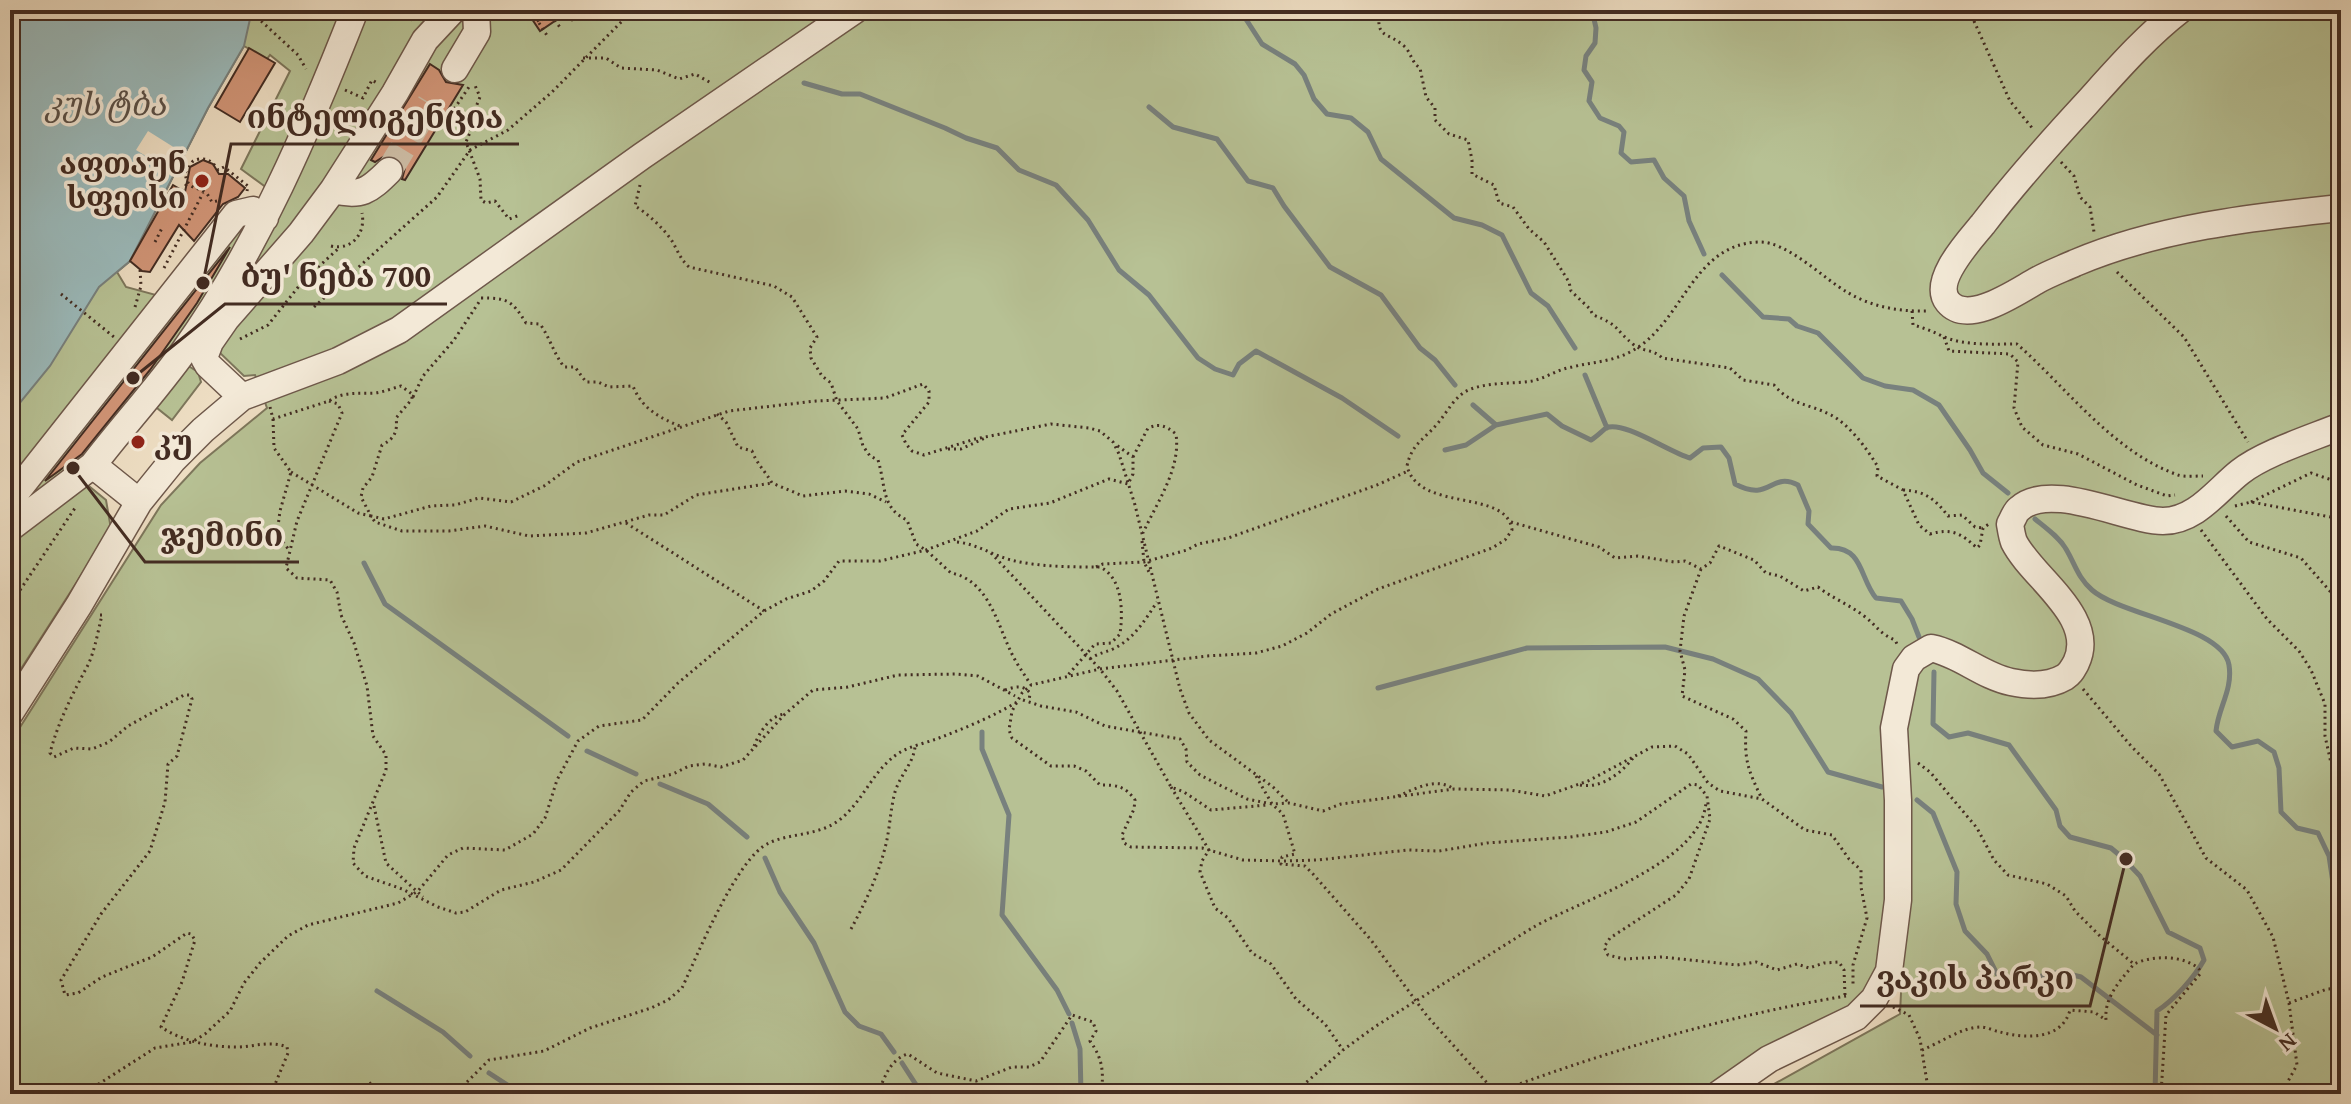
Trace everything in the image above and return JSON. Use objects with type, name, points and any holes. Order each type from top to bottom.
[{"type":"street","points":[[199,353],[265,218],[323,90],[355,10]]},
{"type":"street","points":[[15,524],[93,465],[199,353],[301,233],[341,192],[425,40],[453,10]]},
{"type":"street","points":[[463,74],[477,32],[476,10]]},
{"type":"street","points":[[10,713],[79,605],[139,502],[173,460],[242,397],[369,347],[480,287],[636,161],[855,10]]},
{"type":"street","points":[[2180,10],[2144,43],[2047,147],[1953,262],[1947,275],[1944,294],[1947,300],[1956,308],[1968,311],[1985,308],[2040,279],[2100,253],[2157,237],[2241,220],[2341,208]]},
{"type":"street","points":[[341,192],[357,194],[372,187],[389,171]]},
{"type":"street","points":[[15,524],[14,495],[236,214],[253,210],[265,218]]},
{"type":"street","points":[[199,353],[242,397]]},
{"type":"street","points":[[1719,1094],[1769,1059],[1856,1017],[1874,999],[1889,971],[1898,900],[1894,728],[1906,669],[1914,658],[1931,648],[1946,651],[1993,676],[2036,685],[2055,683],[2070,674],[2080,643],[2076,626],[2064,602],[2014,542],[2010,524],[2018,509],[2029,502],[2055,498],[2164,521],[2198,505],[2251,466],[2341,426]]},
{"type":"street","points":[[93,465],[139,502]]},
{"type":"path","points":[[263,10],[260,20],[298,55],[323,90],[363,98],[372,80],[379,84]]},
{"type":"path","points":[[531,10],[548,37]]},
{"type":"path","points":[[539,22],[557,10]]},
{"type":"path","points":[[314,307],[437,197],[470,150],[508,130],[552,92],[633,10]]},
{"type":"path","points":[[1380,10],[1378,24],[1384,36],[1405,47],[1413,63],[1420,68],[1426,97],[1435,108],[1435,120],[1449,134],[1468,140],[1472,174],[1494,185],[1499,203],[1513,207],[1529,229],[1544,242],[1569,282],[1571,291],[1593,315],[1614,323],[1638,348],[1656,351],[1662,358],[1730,368],[1743,380],[1774,385],[1786,399],[1833,416],[1871,455],[1878,467],[1877,476],[1903,490],[1916,491],[1935,499],[1948,516],[1962,515],[1975,527],[1983,528],[1992,523],[2011,530]]},
{"type":"path","points":[[1969,10],[2010,101],[2074,176],[2080,197],[2090,207],[2096,241]]},
{"type":"path","points":[[567,11],[573,21]]},
{"type":"path","points":[[551,14],[561,29]]},
{"type":"path","points":[[583,58],[606,58],[621,68],[657,70],[679,79],[695,74],[718,87]]},
{"type":"path","points":[[463,74],[480,97],[468,127]]},
{"type":"path","points":[[462,95],[448,114],[471,130],[466,142],[480,179],[481,200],[486,203],[495,201],[509,219],[521,215]]},
{"type":"path","points":[[162,271],[204,192],[193,189],[188,182],[187,168],[193,161],[199,158],[210,160],[218,170],[224,167],[248,186]]},
{"type":"path","points":[[636,161],[644,179],[638,188],[635,206],[651,216],[656,226],[669,238],[679,258],[689,267],[774,286],[792,297],[817,337],[810,348],[811,358],[822,376],[831,383],[837,401],[858,429],[863,446],[870,456],[878,460],[886,502],[896,515],[907,520],[916,544],[951,573],[982,592],[998,618],[1011,653],[1031,685]]},
{"type":"path","points":[[179,164],[187,168]]},
{"type":"path","points":[[182,191],[188,182]]},
{"type":"path","points":[[199,353],[224,349],[268,325],[303,281],[339,248],[357,239],[363,230],[361,210],[341,192]]},
{"type":"path","points":[[155,242],[163,226]]},
{"type":"path","points":[[1701,569],[1685,561],[1638,556],[1615,558],[1599,547],[1511,522],[1492,507],[1441,495],[1417,484],[1408,471],[1411,450],[1438,423],[1454,401],[1470,389],[1535,381],[1569,367],[1610,361],[1638,348],[1660,329],[1705,265],[1743,243],[1764,241],[1821,271],[1844,291],[1864,301],[1912,311],[1956,308]]},
{"type":"path","points":[[331,246],[339,248]]},
{"type":"path","points":[[136,341],[135,304],[141,286],[140,269]]},
{"type":"path","points":[[1912,311],[1913,325],[1937,331],[1944,337],[1984,345],[2017,344],[2042,366],[2075,404],[2134,452],[2180,476],[2214,477],[2251,466],[2184,337],[2117,272]]},
{"type":"path","points":[[682,427],[651,412],[638,399],[633,386],[609,387],[598,382],[586,382],[575,367],[564,367],[551,350],[550,338],[540,324],[526,323],[517,308],[480,287],[454,340],[423,376],[412,399],[396,418],[397,427],[392,439],[382,445],[372,477],[363,488],[361,497],[375,522],[402,531],[449,531],[485,526],[529,536],[586,533],[649,515],[664,515],[696,495],[772,483],[803,496],[845,491],[869,494],[886,502]]},
{"type":"path","points":[[61,294],[136,341]]},
{"type":"path","points":[[1944,337],[1949,351],[2010,354],[2018,362],[2014,408],[2022,427],[2043,445],[2078,454],[2137,485],[2198,505],[2251,502],[2341,519]]},
{"type":"path","points":[[271,413],[274,448],[291,472],[358,513],[384,519],[431,506],[455,505],[479,498],[511,502],[544,486],[577,462],[717,414],[763,405],[885,398],[923,384],[929,391],[929,402],[902,435],[912,451],[924,455],[975,439],[1051,424],[1100,431],[1133,457]]},
{"type":"path","points":[[273,419],[356,392],[376,393],[401,386],[412,394],[412,399]]},
{"type":"path","points":[[329,401],[338,404],[342,413],[297,521],[286,568],[297,578],[330,580],[337,592],[341,615],[354,643],[367,686],[373,736],[386,755],[386,770],[354,848],[353,863],[365,876],[456,913],[465,912],[501,890],[548,877],[571,862],[644,781],[673,774],[689,766],[705,764],[721,767],[736,763],[813,690],[848,687],[898,675],[956,674],[978,676],[1015,696]]},
{"type":"path","points":[[717,414],[726,422],[738,447],[752,451],[757,465],[766,472],[772,483]]},
{"type":"path","points":[[1127,482],[1133,474],[1133,457],[1148,428],[1158,424],[1168,427],[1176,434],[1179,452],[1142,534],[1180,689],[1189,713],[1209,740],[1273,787],[1289,803]]},
{"type":"path","points":[[946,448],[952,451],[961,449],[988,436]]},
{"type":"path","points":[[1113,442],[1142,534],[1146,560]]},
{"type":"path","points":[[1098,567],[1146,560],[1228,538],[1408,471]]},
{"type":"path","points":[[289,550],[277,534],[291,472]]},
{"type":"path","points":[[2251,502],[2311,473],[2341,483]]},
{"type":"path","points":[[192,1042],[217,1025],[230,1011],[244,983],[288,936],[308,925],[398,903],[418,891],[448,855],[463,848],[505,850],[533,834],[545,818],[557,780],[578,741],[599,726],[642,720],[678,683],[764,611],[786,599],[811,591],[824,581],[839,561],[880,561],[926,550],[977,531],[1009,509],[1050,503],[1109,479],[1127,482]]},
{"type":"path","points":[[1903,490],[1919,525],[1930,534],[1944,530],[1957,533],[1977,548],[1983,528]]},
{"type":"path","points":[[2198,505],[2249,542],[2301,558],[2341,604]]},
{"type":"path","points":[[2198,505],[2217,549],[2267,619],[2299,651],[2311,670],[2325,704],[2325,736],[2331,763],[2341,785]]},
{"type":"path","points":[[10,605],[75,508]]},
{"type":"path","points":[[1511,522],[1512,530],[1505,540],[1492,548],[1378,589],[1331,614],[1307,633],[1282,646],[1256,653],[1100,669],[1031,685],[1017,702],[1009,730],[1012,738],[1051,766],[1074,766],[1086,771],[1100,785],[1122,786],[1135,800],[1122,835],[1124,843],[1131,847],[1202,848],[1243,860],[1318,860],[1408,850],[1439,851],[1487,843],[1606,832],[1636,822],[1691,784],[1698,785],[1707,796],[1710,819],[1689,879],[1676,895],[1610,938],[1604,947],[1608,955],[1644,959],[1672,957],[1737,965],[1756,962],[1777,970],[1797,964],[1809,968],[1839,962],[1844,970],[1845,997]]},
{"type":"path","points":[[626,523],[764,611]]},
{"type":"path","points":[[954,542],[973,544],[1014,561],[1098,567],[1108,571],[1120,600],[1121,630],[1111,643],[1095,644],[1067,676]]},
{"type":"path","points":[[1762,799],[1745,756],[1746,731],[1733,719],[1682,696],[1685,670],[1680,651],[1684,616],[1701,569],[1710,563],[1719,546],[1754,560],[1766,573],[1780,576],[1804,591],[1818,587],[1834,600],[1863,615],[1883,635],[1895,640],[1906,669]]},
{"type":"path","points":[[991,553],[1117,691],[1209,850]]},
{"type":"path","points":[[1090,659],[1098,652],[1111,650],[1128,639],[1143,624],[1157,602]]},
{"type":"path","points":[[79,605],[91,614],[102,615],[89,663],[76,683],[72,699],[56,729],[50,753],[54,757],[74,748],[92,749],[109,742],[128,726],[184,695],[190,695],[192,699],[177,756],[168,764],[165,802],[150,851],[101,914],[61,980],[65,995],[71,996],[102,977],[152,957],[187,933],[191,934],[195,940],[182,982],[161,1027],[192,1042]]},
{"type":"path","points":[[2070,674],[2159,774],[2206,858],[2247,890],[2273,937],[2289,1003],[2297,1065],[2281,1094]]},
{"type":"path","points":[[1005,690],[1016,686],[1026,689],[1030,693],[1029,702]]},
{"type":"path","points":[[1023,700],[1076,712],[1105,726],[1180,739],[1186,749],[1187,762],[1200,775],[1247,799],[1272,804]]},
{"type":"path","points":[[467,1094],[467,1082],[489,1060],[544,1051],[590,1028],[668,1000],[682,988],[751,855],[770,842],[821,830],[839,821],[879,770],[900,752],[1017,702]]},
{"type":"path","points":[[753,749],[757,738],[773,718],[780,713],[785,714]]},
{"type":"path","points":[[1171,787],[1211,810],[1289,803],[1323,811],[1341,804],[1454,789],[1510,790],[1545,796],[1598,776],[1652,747],[1675,746],[1688,754],[1708,783],[1720,791],[1762,799],[1805,830],[1832,835],[1861,870],[1867,918],[1853,965],[1850,1002]]},
{"type":"path","points":[[851,929],[867,900],[880,866],[896,789],[914,759],[915,747]]},
{"type":"path","points":[[1576,784],[1587,787],[1601,783],[1623,769],[1636,755]]},
{"type":"path","points":[[1896,756],[1921,764],[1930,772],[1977,828],[1994,860],[2008,875],[2047,884],[2066,896],[2075,911],[2134,964]]},
{"type":"path","points":[[2331,763],[2341,760]]},
{"type":"path","points":[[1255,774],[1272,804],[1283,814],[1295,854],[1284,856],[1281,861]]},
{"type":"path","points":[[1395,798],[1431,784],[1445,783],[1454,789]]},
{"type":"path","points":[[1293,1094],[1343,1050],[1553,915],[1628,884],[1662,862],[1703,820],[1708,783]]},
{"type":"path","points":[[374,802],[386,863],[425,900]]},
{"type":"path","points":[[1209,850],[1200,872],[1215,908],[1228,918],[1252,953],[1271,964],[1296,999],[1325,1024],[1343,1050]]},
{"type":"path","points":[[1281,861],[1281,864],[1305,866],[1313,874],[1371,940],[1416,1003],[1495,1094],[1537,1076],[1725,1019],[1845,997],[1860,989]]},
{"type":"path","points":[[1922,1050],[1959,1033],[1982,1027],[2019,1037],[2039,1035],[2058,1029],[2066,1022],[2070,1010],[2094,1012],[2106,1020],[2105,1010],[2115,986],[2134,964],[2163,958],[2191,961],[2200,974],[2166,1015],[2161,1094]]},
{"type":"path","points":[[2289,1003],[2327,989],[2341,988]]},
{"type":"path","points":[[1905,1012],[1920,1039],[1929,1094]]},
{"type":"path","points":[[878,1094],[892,1064],[902,1055],[908,1054],[937,1073],[976,1081],[1012,1067],[1029,1067],[1047,1054],[1072,1015],[1093,1022],[1096,1031],[1090,1041],[1099,1053],[1104,1075],[1101,1094]]},
{"type":"path","points":[[83,1094],[155,1048],[192,1042],[236,1047],[276,1043],[287,1047],[288,1053],[271,1094]]},
{"type":"path","points":[[348,1094],[373,1082],[376,1094]]},
{"type":"green space","points":[[10,10],[2341,10],[2341,1094],[1756,1094],[1900,1014],[1902,972],[1844,1011],[1741,1094],[10,1094],[10,743],[161,505],[200,463],[267,408],[255,375],[244,376],[218,351],[212,320],[84,482],[106,500],[111,529],[10,686]],"holes":[[[244,46],[267,59],[270,55],[290,71],[241,169],[267,188],[260,202],[163,297],[126,287],[117,272],[130,261],[208,108]]]},
{"type":"green space","points":[[184,367],[198,372],[201,382],[172,420],[152,404]]},
{"type":"water","name":"კუს ტბა","points":[[10,10],[252,10],[244,46],[208,108],[130,261],[99,287],[50,366],[10,415]]},
{"type":"pier","points":[[148,131],[175,148],[171,155],[181,160],[178,166],[168,160],[164,167],[136,150]]},
{"type":"building","points":[[526,10],[571,10],[540,31]]},
{"type":"building","points":[[249,48],[275,63],[240,122],[215,107]]},
{"type":"building","points":[[430,64],[439,70],[446,82],[463,85],[405,180],[402,179],[405,168],[400,159],[386,155],[375,162],[371,160]]},
{"type":"building","points":[[203,160],[213,164],[219,174],[228,174],[245,188],[238,197],[223,204],[194,241],[179,225],[150,272],[142,271],[130,261],[173,185],[185,192],[190,167]]},
{"type":"building","points":[[230,247],[197,303],[150,370],[82,454],[45,481]]},
{"type":"waterway","points":[[1240,10],[1262,44],[1295,64],[1304,75],[1314,99],[1327,114],[1351,118],[1368,132],[1381,159],[1454,218],[1482,225],[1502,235],[1531,293],[1548,306],[1575,348]]},
{"type":"waterway","points":[[1592,10],[1595,43],[1586,56],[1584,70],[1592,82],[1589,101],[1600,118],[1619,126],[1624,132],[1621,153],[1631,162],[1654,160],[1664,178],[1684,196],[1689,221],[1704,254]]},
{"type":"waterway","points":[[804,83],[842,94],[860,94],[997,148],[1019,170],[1056,185],[1088,220],[1119,270],[1149,295],[1198,358],[1215,369],[1233,375],[1239,364],[1256,351],[1342,398],[1398,436]]},
{"type":"waterway","points":[[1149,107],[1173,127],[1217,139],[1248,181],[1273,188],[1330,267],[1381,295],[1420,348],[1435,360],[1455,385]]},
{"type":"waterway","points":[[1722,275],[1763,317],[1789,319],[1797,326],[1818,333],[1863,378],[1885,386],[1913,390],[1939,405],[1983,473],[2008,493]]},
{"type":"waterway","points":[[1585,375],[1607,428]]},
{"type":"waterway","points":[[1473,405],[1496,425]]},
{"type":"waterway","points":[[1445,450],[1466,445],[1496,425],[1547,414],[1562,426],[1591,440],[1606,428],[1614,427],[1635,432],[1690,458],[1703,448],[1721,447],[1729,458],[1735,484],[1756,490],[1781,482],[1798,485],[1809,511],[1808,524],[1831,548],[1841,549],[1855,558],[1876,598],[1901,601],[1919,637]]},
{"type":"waterway","points":[[2035,519],[2063,545],[2080,576],[2092,590],[2124,607],[2190,631],[2223,652],[2230,674],[2216,731],[2232,747],[2258,741],[2274,752],[2279,768],[2281,812],[2297,828],[2318,833],[2329,856],[2333,883],[2341,890]]},
{"type":"waterway","points":[[364,563],[385,604],[568,736]]},
{"type":"waterway","points":[[1378,688],[1527,648],[1665,647],[1713,659],[1758,679],[1791,713],[1828,772],[1882,787]]},
{"type":"waterway","points":[[1934,672],[1933,724],[1949,737],[1968,733],[2009,745],[2056,810],[2060,826],[2070,837],[2111,848],[2123,858],[2140,876],[2168,932],[2200,948],[2204,960],[2200,967],[2177,995],[2157,1011],[2155,1094]]},
{"type":"waterway","points":[[982,732],[982,749],[1009,815],[1002,915],[1057,990],[1069,1014]]},
{"type":"waterway","points":[[587,751],[636,774]]},
{"type":"waterway","points":[[660,784],[708,804],[747,837]]},
{"type":"waterway","points":[[1917,800],[1933,813],[1957,872],[1956,904],[1965,931],[1987,954],[1998,976],[2028,979],[2061,972],[2081,977],[2157,1035]]},
{"type":"waterway","points":[[765,858],[780,892],[814,943],[845,1012],[859,1026],[881,1034],[894,1052]]},
{"type":"waterway","points":[[377,991],[443,1032],[470,1056]]},
{"type":"waterway","points":[[1072,1023],[1080,1049],[1081,1094]]},
{"type":"waterway","points":[[902,1063],[922,1094]]},
{"type":"waterway","points":[[489,1073],[521,1094]]},
{"type":"tunnel","points":[[389,171],[430,103]]},
{"type":"place","name":"აფთაუნ სფეისი","points":[[202,181]]},
{"type":"place","name":"ინტელიგენცია","points":[[203,283]]},
{"type":"place","name":"ბუ' ნება 700","points":[[133,378]]},
{"type":"place","name":"კუ","points":[[138,442]]},
{"type":"place","name":"ჯემინი","points":[[73,468]]},
{"type":"place","name":"ვაკის პარკი","points":[[2126,859]]}]
